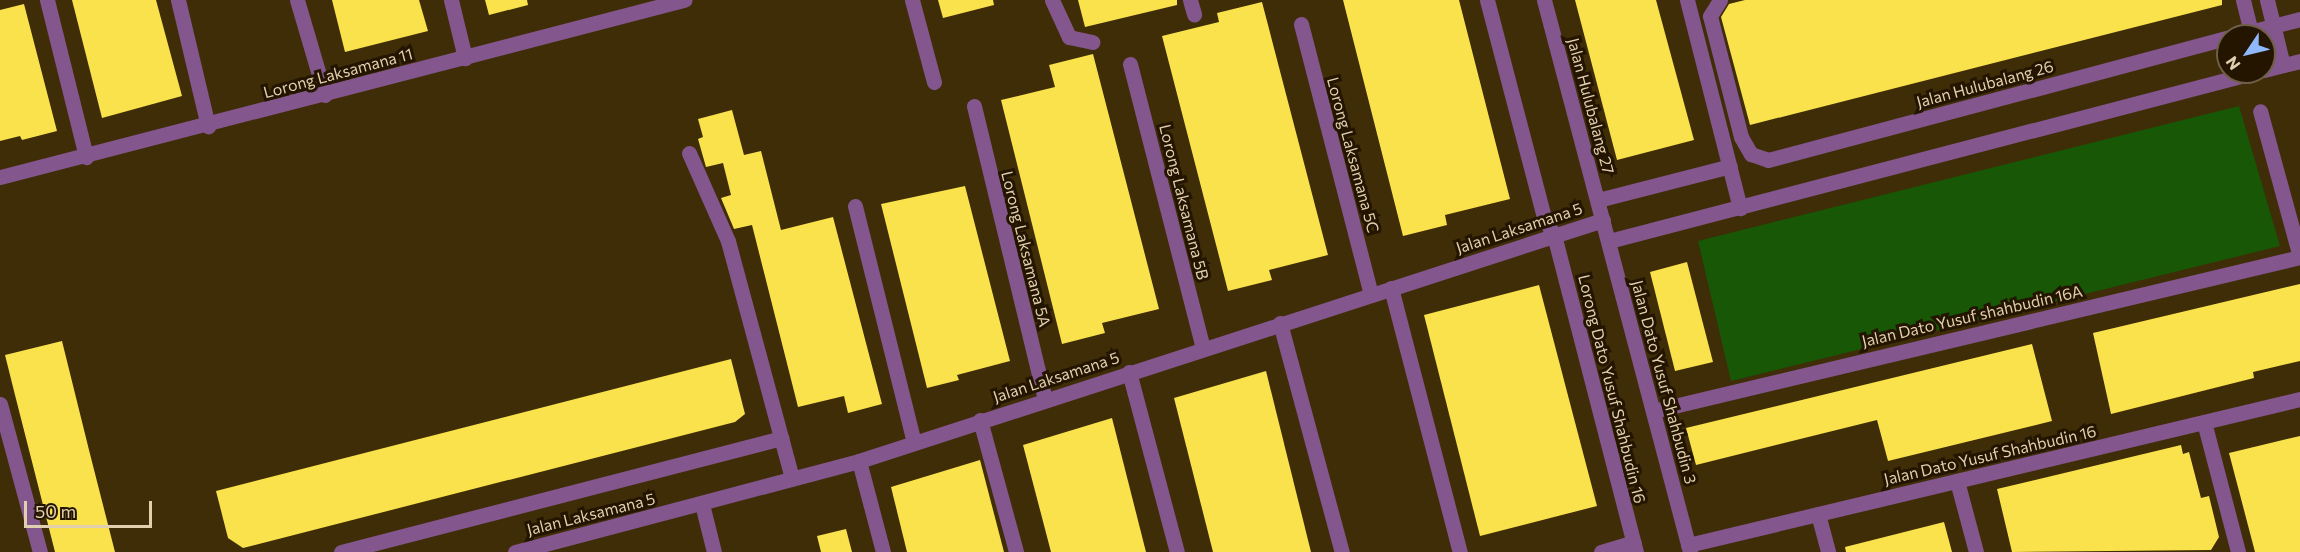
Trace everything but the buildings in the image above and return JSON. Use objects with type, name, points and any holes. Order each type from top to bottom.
[{"type":"street","points":[[47,0],[86,157]]},
{"type":"street","points":[[178,0],[208,126]]},
{"type":"street","points":[[297,0],[325,95]]},
{"type":"street","points":[[451,0],[465,58]]},
{"type":"street","name":"Lorong Laksamana 11","points":[[0,177],[208,126],[684,0]]},
{"type":"street","points":[[912,0],[934,82]]},
{"type":"street","points":[[1052,0],[1069,37],[1092,42]]},
{"type":"street","name":"Lorong Dato Yusuf Shahbudin 16","points":[[1487,0],[1544,218],[1554,235],[1634,547]]},
{"type":"street","name":"Jalan Hulubalang 27","points":[[1544,0],[1603,220]]},
{"type":"street","points":[[1687,0],[1740,208]]},
{"type":"street","name":"Jalan Hulubalang 26","points":[[1720,0],[1710,16],[1742,137],[1751,154],[1768,160],[2216,41]]},
{"type":"street","points":[[2243,0],[2249,24]]},
{"type":"street","points":[[2267,0],[2273,24]]},
{"type":"street","points":[[2276,25],[2300,19]]},
{"type":"street","name":"Lorong Laksamana 5C","points":[[1301,24],[1371,295]]},
{"type":"street","points":[[2276,35],[2283,65]]},
{"type":"street","points":[[2276,67],[2300,61]]},
{"type":"street","name":"Lorong Laksamana 5B","points":[[1130,64],[1203,349]]},
{"type":"street","points":[[1609,241],[2216,83]]},
{"type":"street","name":"Lorong Laksamana 5A","points":[[974,106],[1045,400]]},
{"type":"street","points":[[2260,111],[2300,257]]},
{"type":"street","points":[[689,153],[728,241],[792,479]]},
{"type":"street","points":[[1598,200],[1730,166]]},
{"type":"street","points":[[855,206],[914,442]]},
{"type":"street","name":"Jalan Laksamana 5","points":[[515,552],[859,461],[1603,220]]},
{"type":"street","name":"Jalan Dato Yusuf Shahbudin 3","points":[[1603,220],[1689,548]]},
{"type":"street","name":"Jalan Dato Yusuf shahbudin 16A","points":[[1653,411],[2300,257]]},
{"type":"street","points":[[1391,288],[1460,552]]},
{"type":"street","points":[[1280,324],[1342,552]]},
{"type":"street","points":[[1129,372],[1177,552]]},
{"type":"street","name":"Jalan Dato Yusuf Shahbudin 16","points":[[1689,548],[1818,514],[2300,399]]},
{"type":"street","points":[[0,404],[40,552]]},
{"type":"street","points":[[980,420],[1016,552]]},
{"type":"street","points":[[2204,422],[2238,552]]},
{"type":"street","name":"Jalan Laksamana 5","points":[[341,552],[781,438]]},
{"type":"street","points":[[859,461],[883,552]]},
{"type":"street","points":[[1958,481],[1976,552]]},
{"type":"street","points":[[702,504],[714,552]]},
{"type":"street","points":[[1818,514],[1828,552]]},
{"type":"street","points":[[1601,552],[1634,547]]},
{"type":"green space","points":[[2239,106],[2280,246],[1731,381],[1698,241]]}]
